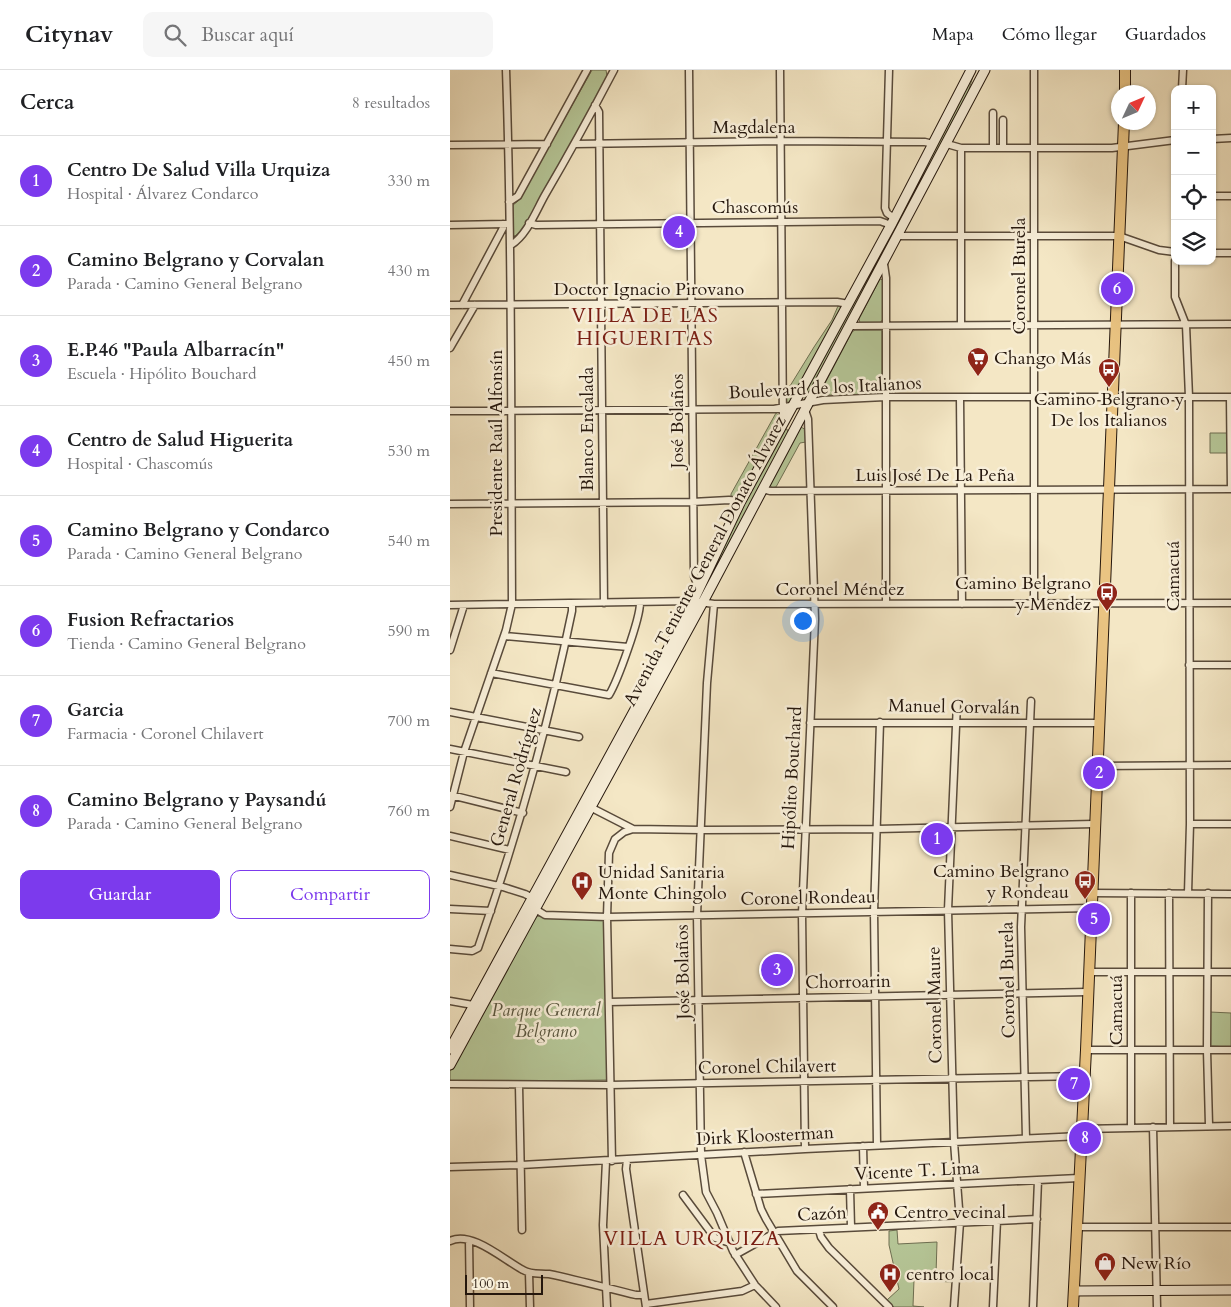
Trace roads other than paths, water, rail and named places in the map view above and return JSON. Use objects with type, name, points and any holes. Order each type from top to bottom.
[{"type":"main road","name":"Avenida Teniente General Donato Álvarez","points":[[450,1066],[533,903],[699,590],[741,502],[849,304],[889,220],[933,144],[971,70]]},
{"type":"main road","name":"Avenida Teniente General Donato Álvarez","points":[[450,1049],[473,1005],[590,807],[704,602],[985,70]]},
{"type":"main road","points":[[1125,85],[1126,70]]},
{"type":"main road","points":[[1073,1307],[1086,1050],[1124,130]]},
{"type":"main road","points":[[1074,1291],[1231,1290]]},
{"type":"street","name":"Presidente Raúl Alfonsín","points":[[450,807],[464,752],[504,636],[512,604],[511,245],[506,224],[509,202],[509,145],[506,70]]},
{"type":"street","points":[[509,202],[518,196],[588,70]]},
{"type":"street","points":[[511,245],[520,238],[529,223],[614,70]]},
{"type":"street","name":"José Bolaños","points":[[689,70],[692,502],[694,576],[699,590]]},
{"type":"street","points":[[780,70],[783,425]]},
{"type":"street","points":[[889,70],[885,208],[889,220]]},
{"type":"street","name":"Coronel Burela","points":[[1034,70],[1034,603]]},
{"type":"street","points":[[1182,85],[1183,70]]},
{"type":"street","name":"Blanco Encalada","points":[[595,105],[599,112],[604,603]]},
{"type":"street","points":[[993,112],[993,148]]},
{"type":"street","points":[[1003,120],[1003,148]]},
{"type":"street","points":[[1216,139],[1231,138]]},
{"type":"street","name":"Magdalena","points":[[574,144],[780,141],[925,142],[933,144]]},
{"type":"street","points":[[947,144],[961,148],[1123,148],[1171,141]]},
{"type":"street","points":[[450,145],[547,144]]},
{"type":"street","points":[[961,148],[961,325]]},
{"type":"street","points":[[1216,196],[1231,196]]},
{"type":"street","name":"Chascomús","points":[[529,223],[889,220]]},
{"type":"street","points":[[450,225],[506,224]]},
{"type":"street","points":[[462,305],[506,224]]},
{"type":"street","points":[[898,236],[1120,236],[1159,250],[1171,252]]},
{"type":"street","points":[[1216,253],[1231,253]]},
{"type":"street","points":[[884,264],[886,278],[886,603]]},
{"type":"street","name":"Camacuá","points":[[1175,265],[1175,297],[1186,325],[1189,397],[1190,824],[1188,892]]},
{"type":"street","name":"Doctor Ignacio Pirovano","points":[[450,305],[837,302],[849,304]]},
{"type":"street","points":[[450,348],[475,305]]},
{"type":"street","points":[[850,326],[1231,324]]},
{"type":"street","points":[[1231,397],[1231,489]]},
{"type":"street","name":"Boulevard de los Italianos","points":[[450,411],[782,408],[885,398],[1231,397]]},
{"type":"street","points":[[960,398],[962,604]]},
{"type":"street","name":"Hipólito Bouchard","points":[[805,1149],[802,914],[814,604],[807,406]]},
{"type":"street","name":"Luis José De La Peña","points":[[762,489],[770,491],[811,491],[1231,489]]},
{"type":"street","points":[[450,504],[728,500],[741,502]]},
{"type":"street","name":"Coronel Méndez","points":[[450,605],[693,601],[714,604],[1231,603]]},
{"type":"street","points":[[491,673],[608,696],[611,694],[628,647],[640,611],[640,603]]},
{"type":"street","name":"General Rodríguez","points":[[450,949],[472,951],[478,948],[523,813],[546,730],[566,643],[572,604]]},
{"type":"street","name":"José Bolaños","points":[[714,604],[707,683],[697,915],[701,1155],[706,1192],[718,1213],[735,1255],[755,1285],[776,1307]]},
{"type":"street","points":[[450,650],[464,605]]},
{"type":"street","points":[[504,636],[628,647]]},
{"type":"street","points":[[1189,665],[1231,665]]},
{"type":"street","name":"Coronel Burela","points":[[1026,1138],[1021,927],[1030,701]]},
{"type":"street","name":"Coronel Maure","points":[[954,1307],[960,1222],[954,1142],[948,910],[957,702]]},
{"type":"street","points":[[450,712],[579,737]]},
{"type":"street","points":[[877,1145],[874,912],[880,722]]},
{"type":"street","name":"Manuel Corvalán","points":[[810,723],[1098,723]]},
{"type":"street","points":[[450,749],[566,772]]},
{"type":"street","points":[[1097,766],[1231,765]]},
{"type":"street","points":[[452,796],[523,813]]},
{"type":"street","points":[[590,807],[633,829]]},
{"type":"street","points":[[608,1307],[603,1225],[609,1161],[610,1085],[607,916],[611,845],[620,834],[633,829],[877,829],[1094,824]]},
{"type":"street","points":[[1190,824],[1231,824]]},
{"type":"street","points":[[450,836],[510,850]]},
{"type":"street","name":"Coronel Rondeau","points":[[450,875],[499,887],[533,903],[545,915],[802,914],[1091,908]]},
{"type":"street","points":[[1091,893],[1188,892],[1231,894]]},
{"type":"street","name":"Camacuá","points":[[1130,893],[1131,1127]]},
{"type":"street","points":[[1168,893],[1170,1127]]},
{"type":"street","points":[[1208,894],[1207,1050],[1209,1125]]},
{"type":"street","points":[[450,909],[491,911]]},
{"type":"street","points":[[1089,972],[1231,972]]},
{"type":"street","name":"Chorroarin","points":[[609,1002],[1088,992]]},
{"type":"street","points":[[450,1001],[473,1005]]},
{"type":"street","points":[[1086,1050],[1231,1050]]},
{"type":"street","name":"Coronel Chilavert","points":[[450,1084],[518,1086],[610,1085],[1084,1076]]},
{"type":"street","points":[[518,1086],[522,1230]]},
{"type":"street","name":"Dirk Kloosterman","points":[[450,1167],[609,1161],[744,1152],[1026,1138],[1131,1127],[1231,1126]]},
{"type":"street","points":[[1153,1127],[1157,1307]]},
{"type":"street","points":[[863,1146],[864,1188]]},
{"type":"street","points":[[744,1152],[761,1209],[774,1232],[801,1276],[833,1307]]},
{"type":"street","points":[[627,1160],[626,1169],[646,1306],[742,1291],[755,1285]]},
{"type":"street","name":"Vicente T. Lima","points":[[756,1194],[1079,1178]]},
{"type":"street","points":[[1033,1307],[1038,1180]]},
{"type":"street","points":[[850,1189],[852,1227]]},
{"type":"street","points":[[683,1195],[715,1238],[730,1243]]},
{"type":"street","name":"Cazón","points":[[735,1255],[774,1232],[1037,1219]]},
{"type":"street","points":[[993,1307],[997,1220]]},
{"type":"street","points":[[1078,1227],[1231,1228]]},
{"type":"street","points":[[819,1230],[829,1248],[889,1307]]},
{"type":"street","points":[[450,1241],[460,1238],[469,1240],[529,1273],[549,1274],[636,1295],[644,1295]]},
{"type":"street","points":[[469,1240],[470,1307]]},
{"type":"street","points":[[529,1273],[530,1307]]},
{"type":"place","name":"Centro de Salud Higuerita","points":[[679,232]]},
{"type":"place","name":"Fusion Refractarios","points":[[1117,289]]},
{"type":"place","name":"Chango Más","points":[[978,377]]},
{"type":"place","name":"Camino Belgrano y De los Italianos","points":[[1109,388]]},
{"type":"place","name":"Camino Belgrano y Mendez","points":[[1107,612]]},
{"type":"place","name":"Camino Belgrano y Corvalan","points":[[1099,773]]},
{"type":"place","name":"Centro De Salud Villa Urquiza","points":[[937,839]]},
{"type":"place","name":"Camino Belgrano y Rondeau","points":[[1085,900]]},
{"type":"place","name":"Unidad Sanitaria Monte Chingolo","points":[[582,901]]},
{"type":"place","name":"Camino Belgrano y Condarco","points":[[1094,919]]},
{"type":"place","name":"E.P.46 \"Paula Albarracín\"","points":[[777,970]]},
{"type":"place","name":"Garcia","points":[[1074,1084]]},
{"type":"place","name":"Camino Belgrano y Paysandú","points":[[1085,1138]]},
{"type":"place","name":"Centro vecinal","points":[[878,1231]]},
{"type":"place","name":"New Río","points":[[1105,1282]]},
{"type":"place","name":"centro local","points":[[890,1293]]},
{"type":"district","name":"VILLA DE LAS HIGUERITAS","points":[[645,326]]},
{"type":"district","name":"VILLA URQUIZA","points":[[692,1238]]},
{"type":"park label","name":"Parque General Belgrano","points":[[546,1020]]}]
